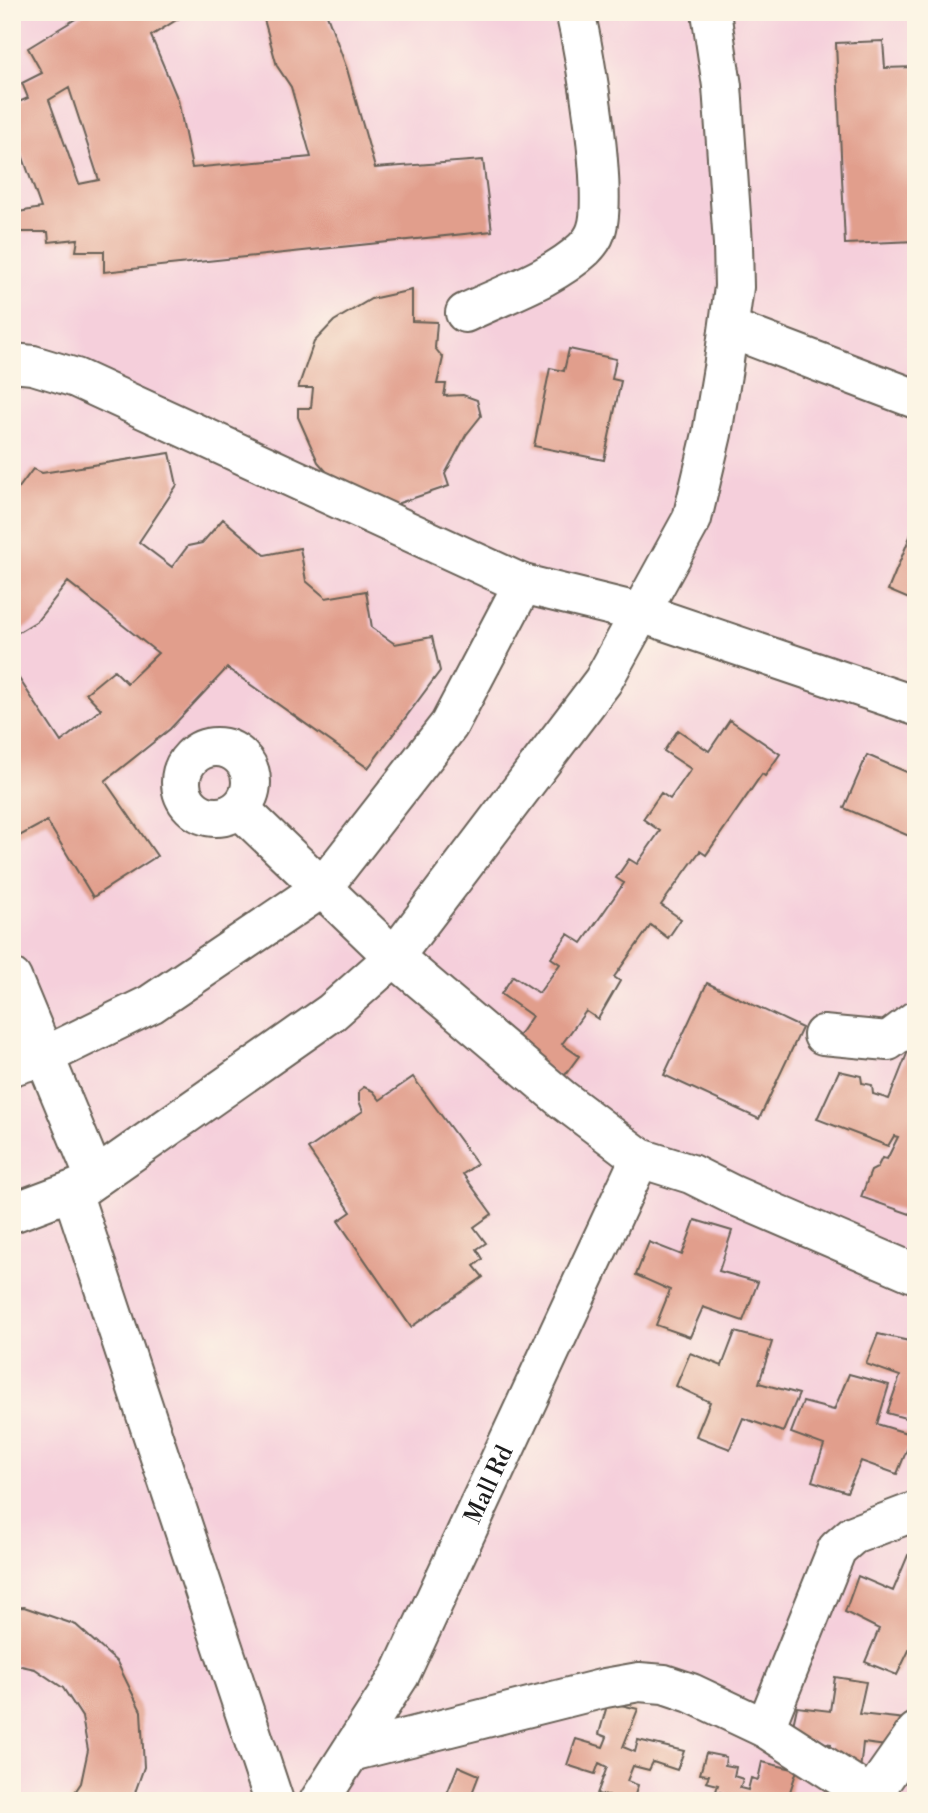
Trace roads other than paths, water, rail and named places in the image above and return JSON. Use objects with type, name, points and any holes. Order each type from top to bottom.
[{"type":"lane","points":[[465,313],[550,272],[585,248],[596,231],[599,209],[592,108],[575,12]]},
{"type":"lane","points":[[12,1213],[84,1185],[332,1012],[394,957],[603,681],[692,519],[712,434],[734,287],[722,86],[711,12]]},
{"type":"lane","points":[[729,328],[916,399]]},
{"type":"lane","points":[[12,363],[33,365],[76,378],[523,584],[640,613],[916,706]]},
{"type":"lane","points":[[29,1061],[151,1004],[322,888],[449,725],[523,584]]},
{"type":"lane","points":[[240,809],[394,957],[562,1099],[640,1158],[691,1174],[916,1274]]},
{"type":"lane","points":[[12,978],[29,1061],[84,1185],[274,1801]]},
{"type":"lane","points":[[823,1035],[888,1041],[916,1020]]},
{"type":"lane","name":"Mall Rd","points":[[319,1801],[400,1675],[640,1158]]},
{"type":"lane","points":[[765,1728],[836,1549],[853,1535],[916,1511]]},
{"type":"lane","points":[[351,1752],[605,1688],[639,1682],[664,1684],[691,1693],[765,1728],[870,1799],[916,1732]]}]
